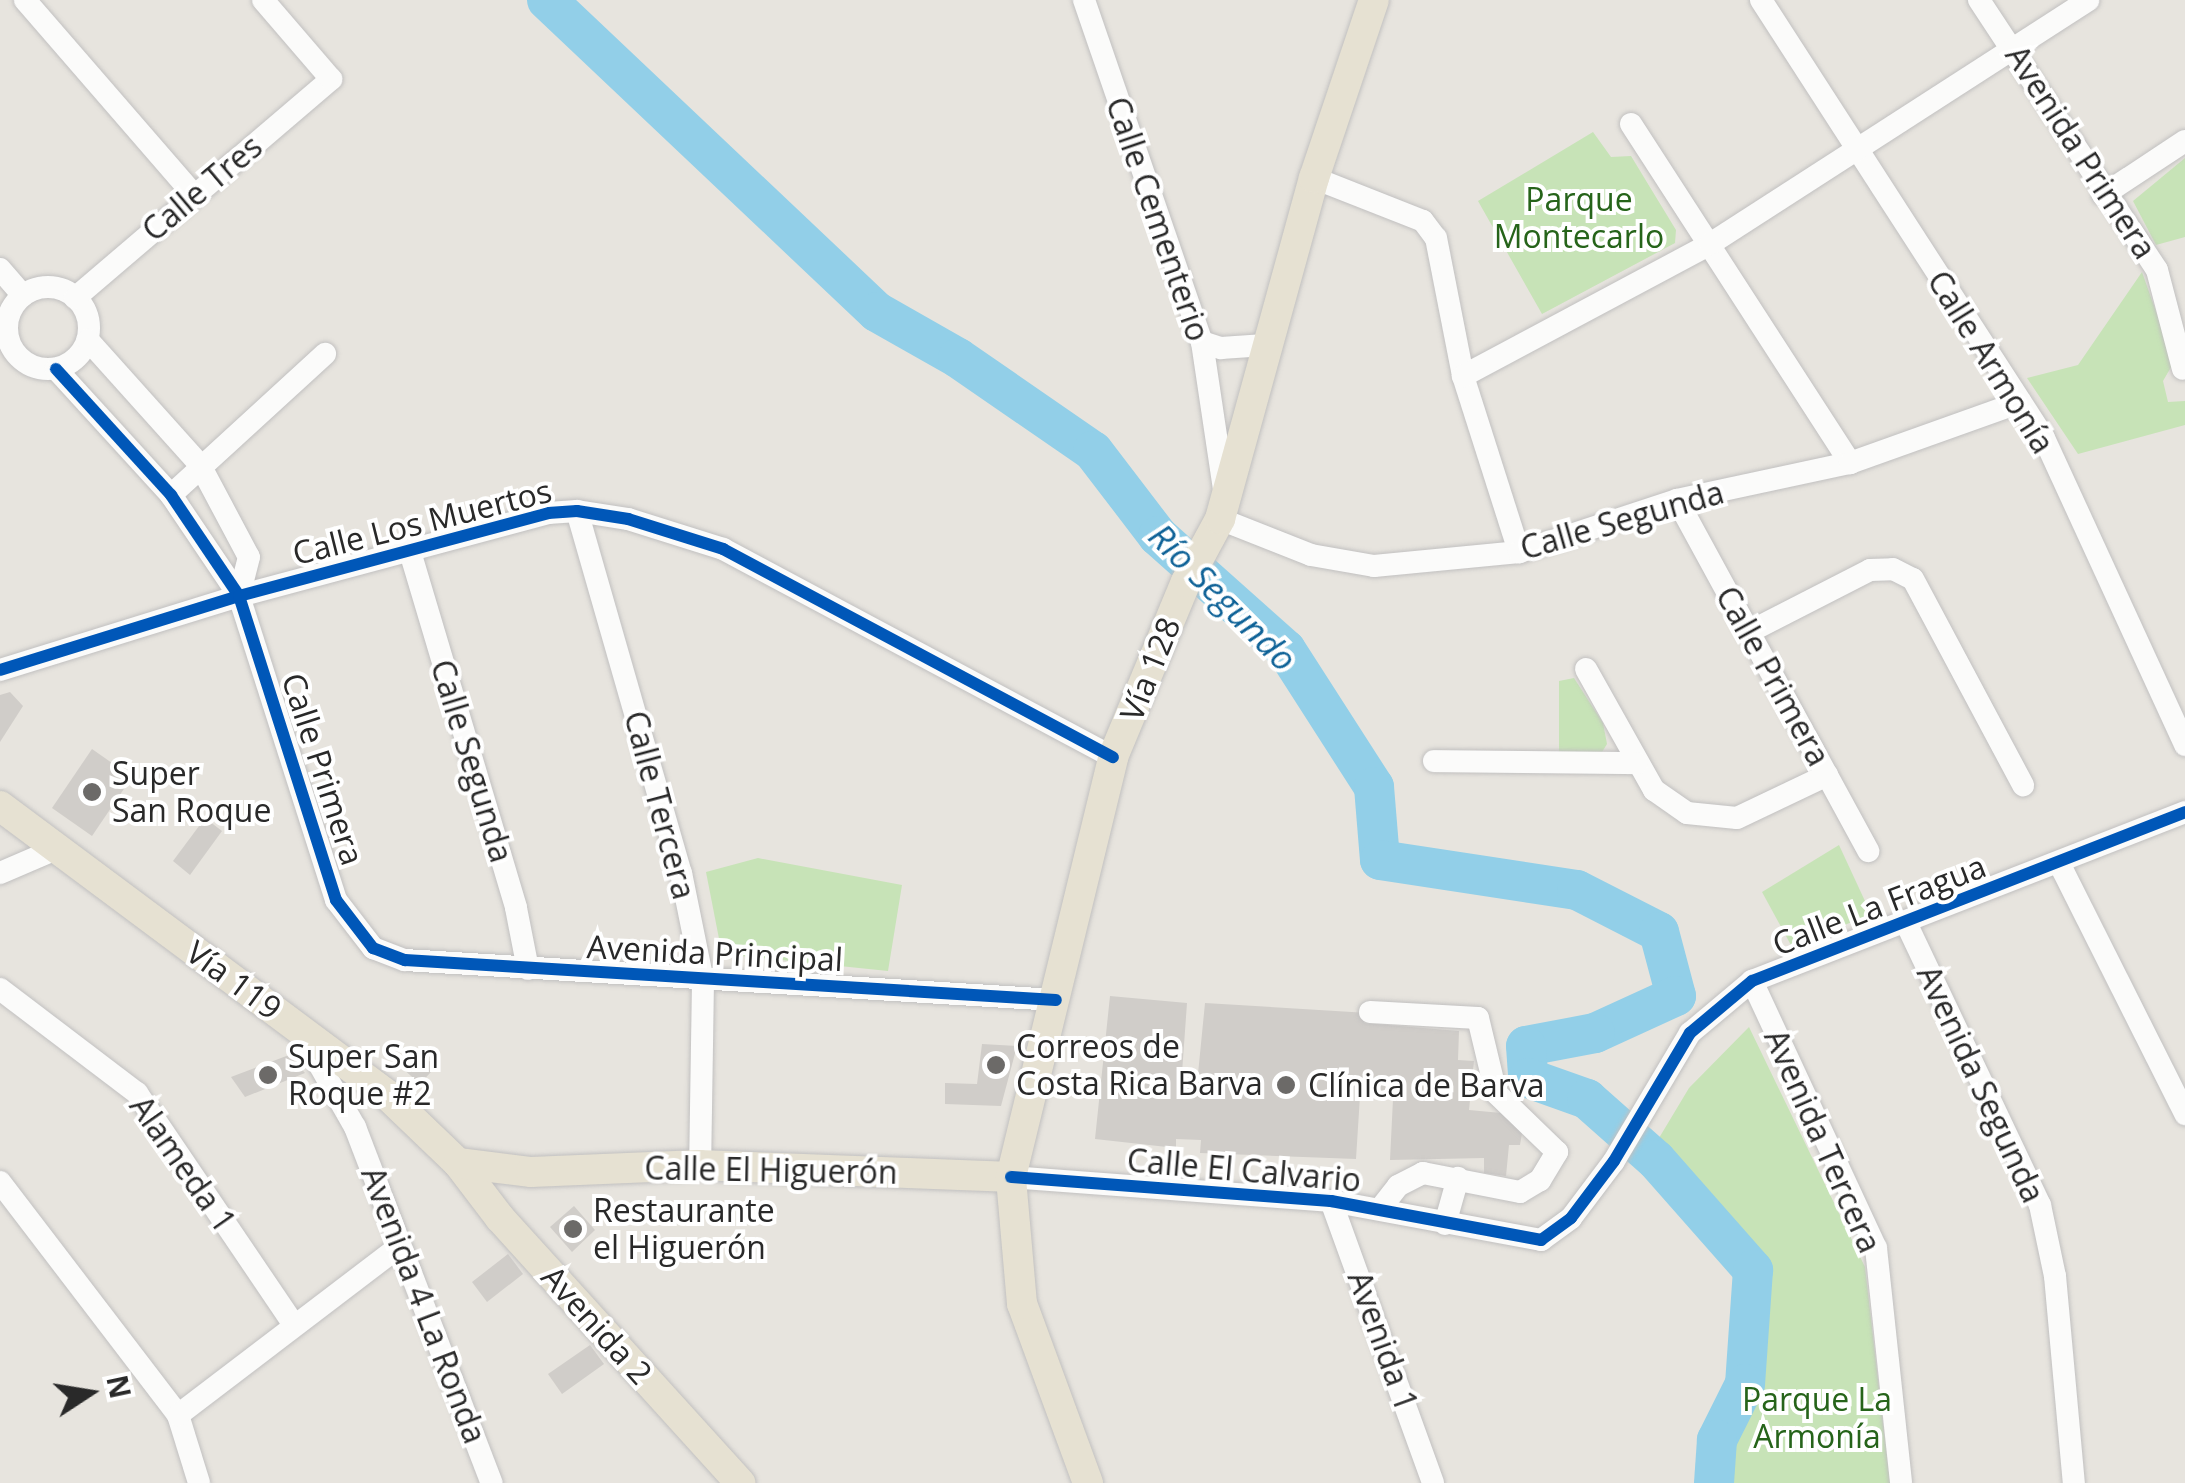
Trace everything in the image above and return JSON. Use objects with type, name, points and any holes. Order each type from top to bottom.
[{"type":"main road","name":"Vía 128","points":[[1088,1483],[1022,1304],[1012,1177],[1113,757],[1186,582],[1220,519],[1314,178],[1374,0]]},
{"type":"main road","name":"Vía 119","points":[[0,806],[386,1094],[458,1163]]},
{"type":"main road","name":"Calle El Higuerón","points":[[458,1163],[531,1172],[700,1165],[1012,1177]]},
{"type":"main road","name":"Avenida 2","points":[[458,1163],[500,1218],[740,1483]]},
{"type":"main road","points":[[500,1218],[498,1188],[531,1172]]},
{"type":"street","points":[[25,0],[193,194]]},
{"type":"street","name":"Calle Tres","points":[[76,298],[331,79],[262,0]]},
{"type":"street","name":"Calle Cementerio","points":[[1084,0],[1202,342],[1220,519]]},
{"type":"street","name":"Calle Armonía","points":[[1761,0],[1853,151],[2044,438],[2185,745]]},
{"type":"street","name":"Avenida Primera","points":[[1979,0],[2016,50],[2103,195],[2158,270],[2183,368]]},
{"type":"street","points":[[1463,376],[1710,244],[2088,0]]},
{"type":"street","points":[[1631,124],[1850,464]]},
{"type":"street","points":[[2103,195],[2185,141]]},
{"type":"street","points":[[1314,178],[1423,221],[1436,238],[1463,376],[1519,552]]},
{"type":"street","points":[[0,268],[23,295]]},
{"type":"street","points":[[20,358],[8,319],[23,295],[50,287],[76,298],[88,317],[88,340],[76,359],[56,369]]},
{"type":"street","points":[[88,340],[200,466],[249,557],[240,596]]},
{"type":"street","points":[[1202,342],[1221,348],[1266,344]]},
{"type":"street","points":[[170,495],[325,354]]},
{"type":"street","points":[[20,358],[56,369],[170,495],[240,596]]},
{"type":"street","points":[[0,374],[20,358]]},
{"type":"street","name":"Calle Segunda","points":[[1220,519],[1310,555],[1374,566],[1519,552],[1677,500],[1850,464],[2020,402]]},
{"type":"street","name":"Calle Primera","points":[[1677,500],[1868,851]]},
{"type":"street","name":"Calle Los Muertos","points":[[0,670],[240,596],[411,555],[548,513],[577,511],[628,519],[723,550],[1113,757]]},
{"type":"street","name":"Calle Tercera","points":[[577,511],[681,872],[703,981],[700,1165]]},
{"type":"street","name":"Calle Segunda","points":[[411,555],[516,908],[528,970]]},
{"type":"street","points":[[1749,632],[1870,570],[1893,569],[1913,579],[2023,785]]},
{"type":"street","name":"Calle Primera","points":[[240,596],[336,900],[373,948]]},
{"type":"street","points":[[1586,669],[1637,763],[1670,804],[1712,818],[1766,810],[1827,775]]},
{"type":"street","points":[[1434,761],[1637,763]]},
{"type":"street","name":"Calle La Fragua","points":[[1614,1161],[1690,1034],[1752,982],[2060,865],[2185,812]]},
{"type":"street","points":[[0,873],[56,849]]},
{"type":"street","points":[[2060,865],[2185,1114]]},
{"type":"street","name":"Avenida Segunda","points":[[1907,925],[2040,1205],[2054,1276],[2074,1483]]},
{"type":"street","name":"Avenida Principal","points":[[373,948],[405,960],[528,970],[1056,1000]]},
{"type":"street","name":"Avenida Tercera","points":[[1752,982],[1876,1248],[1901,1483]]},
{"type":"street","name":"Alameda 1","points":[[0,988],[136,1094],[294,1325]]},
{"type":"street","points":[[1370,1012],[1478,1018],[1496,1093],[1557,1152],[1540,1180],[1520,1192],[1458,1178],[1411,1177],[1380,1210]]},
{"type":"street","name":"Avenida 4 La Ronda","points":[[296,1025],[355,1127],[492,1483]]},
{"type":"street","name":"Avenida 4 La Ronda","points":[[355,1127],[360,1109],[386,1094]]},
{"type":"street","name":"Calle El Calvario","points":[[1012,1177],[1331,1200],[1541,1240],[1571,1218],[1614,1161]]},
{"type":"street","points":[[1445,1224],[1458,1178]]},
{"type":"street","points":[[0,1182],[178,1415],[199,1483]]},
{"type":"street","name":"Avenida 1","points":[[1331,1200],[1433,1483]]},
{"type":"street","points":[[178,1415],[400,1246]]},
{"type":"green space","name":"Parque Montecarlo","points":[[1593,132],[1611,157],[1631,156],[1676,230],[1675,243],[1542,314],[1478,201]]},
{"type":"green space","points":[[2185,158],[2185,237],[2156,245],[2133,201]]},
{"type":"green space","points":[[2142,272],[2174,362],[2163,381],[2168,402],[2185,401],[2185,425],[2078,454],[2027,378],[2078,365]]},
{"type":"green space","points":[[1574,678],[1603,723],[1607,744],[1599,757],[1559,756],[1559,681]]},
{"type":"green space","points":[[1839,845],[1871,914],[1792,947],[1762,892]]},
{"type":"green space","points":[[758,858],[902,885],[888,971],[722,954],[706,872]]},
{"type":"green space","name":"Parque La Armonía","points":[[1749,1027],[1865,1267],[1890,1483],[1732,1483],[1734,1441],[1758,1389],[1770,1271],[1656,1143],[1689,1088]]},
{"type":"building","points":[[10,692],[23,706],[0,742],[0,695]]},
{"type":"building","name":"Super San Roque","points":[[92,749],[132,777],[92,836],[52,808]]},
{"type":"building","points":[[205,818],[222,831],[190,875],[173,861]]},
{"type":"building","name":"Clínica de Barva","points":[[1110,996],[1187,1003],[1182,1073],[1198,1074],[1205,1003],[1368,1013],[1364,1023],[1459,1031],[1458,1060],[1474,1061],[1469,1110],[1512,1114],[1523,1127],[1520,1145],[1509,1145],[1506,1176],[1484,1173],[1484,1158],[1390,1160],[1393,1099],[1360,1096],[1356,1159],[1200,1153],[1201,1140],[1176,1139],[1176,1148],[1095,1139]]},
{"type":"building","points":[[982,1044],[1017,1046],[1001,1106],[945,1104],[945,1083],[977,1084]]},
{"type":"building","name":"Super San Roque #2","points":[[289,1055],[305,1073],[245,1097],[231,1077]]},
{"type":"building","points":[[407,1060],[440,1062],[420,1084],[401,1067]]},
{"type":"building","name":"Restaurante el Higuerón","points":[[574,1206],[595,1230],[572,1252],[550,1227]]},
{"type":"building","points":[[508,1254],[523,1274],[487,1302],[472,1282]]},
{"type":"building","points":[[590,1345],[604,1364],[562,1394],[548,1374]]},
{"type":"waterway","name":"Río Segundo","points":[[547,0],[877,312],[958,358],[1093,451],[1158,536],[1286,650],[1374,787],[1380,860],[1577,890],[1659,932],[1676,996],[1595,1033],[1526,1046],[1528,1078],[1587,1099],[1656,1160],[1753,1270],[1745,1384],[1717,1440],[1714,1483]]},
{"type":"cycle path","points":[[56,369],[171,495],[239,596],[336,900],[373,948],[405,960],[1056,1000]]},
{"type":"cycle path","points":[[0,670],[239,596],[548,513],[577,511],[628,519],[723,549],[1113,757]]},
{"type":"cycle path","points":[[1011,1177],[1331,1201],[1541,1240],[1571,1218],[1614,1161],[1690,1033],[1752,981],[2185,812]]},
{"type":"place","name":"Super San Roque","points":[[92,792]]},
{"type":"place","name":"Correos de Costa Rica Barva","points":[[996,1065]]},
{"type":"place","name":"Super San Roque #2","points":[[268,1075]]},
{"type":"place","name":"Clínica de Barva","points":[[1286,1085]]},
{"type":"place","name":"Restaurante el Higuerón","points":[[573,1229]]}]
